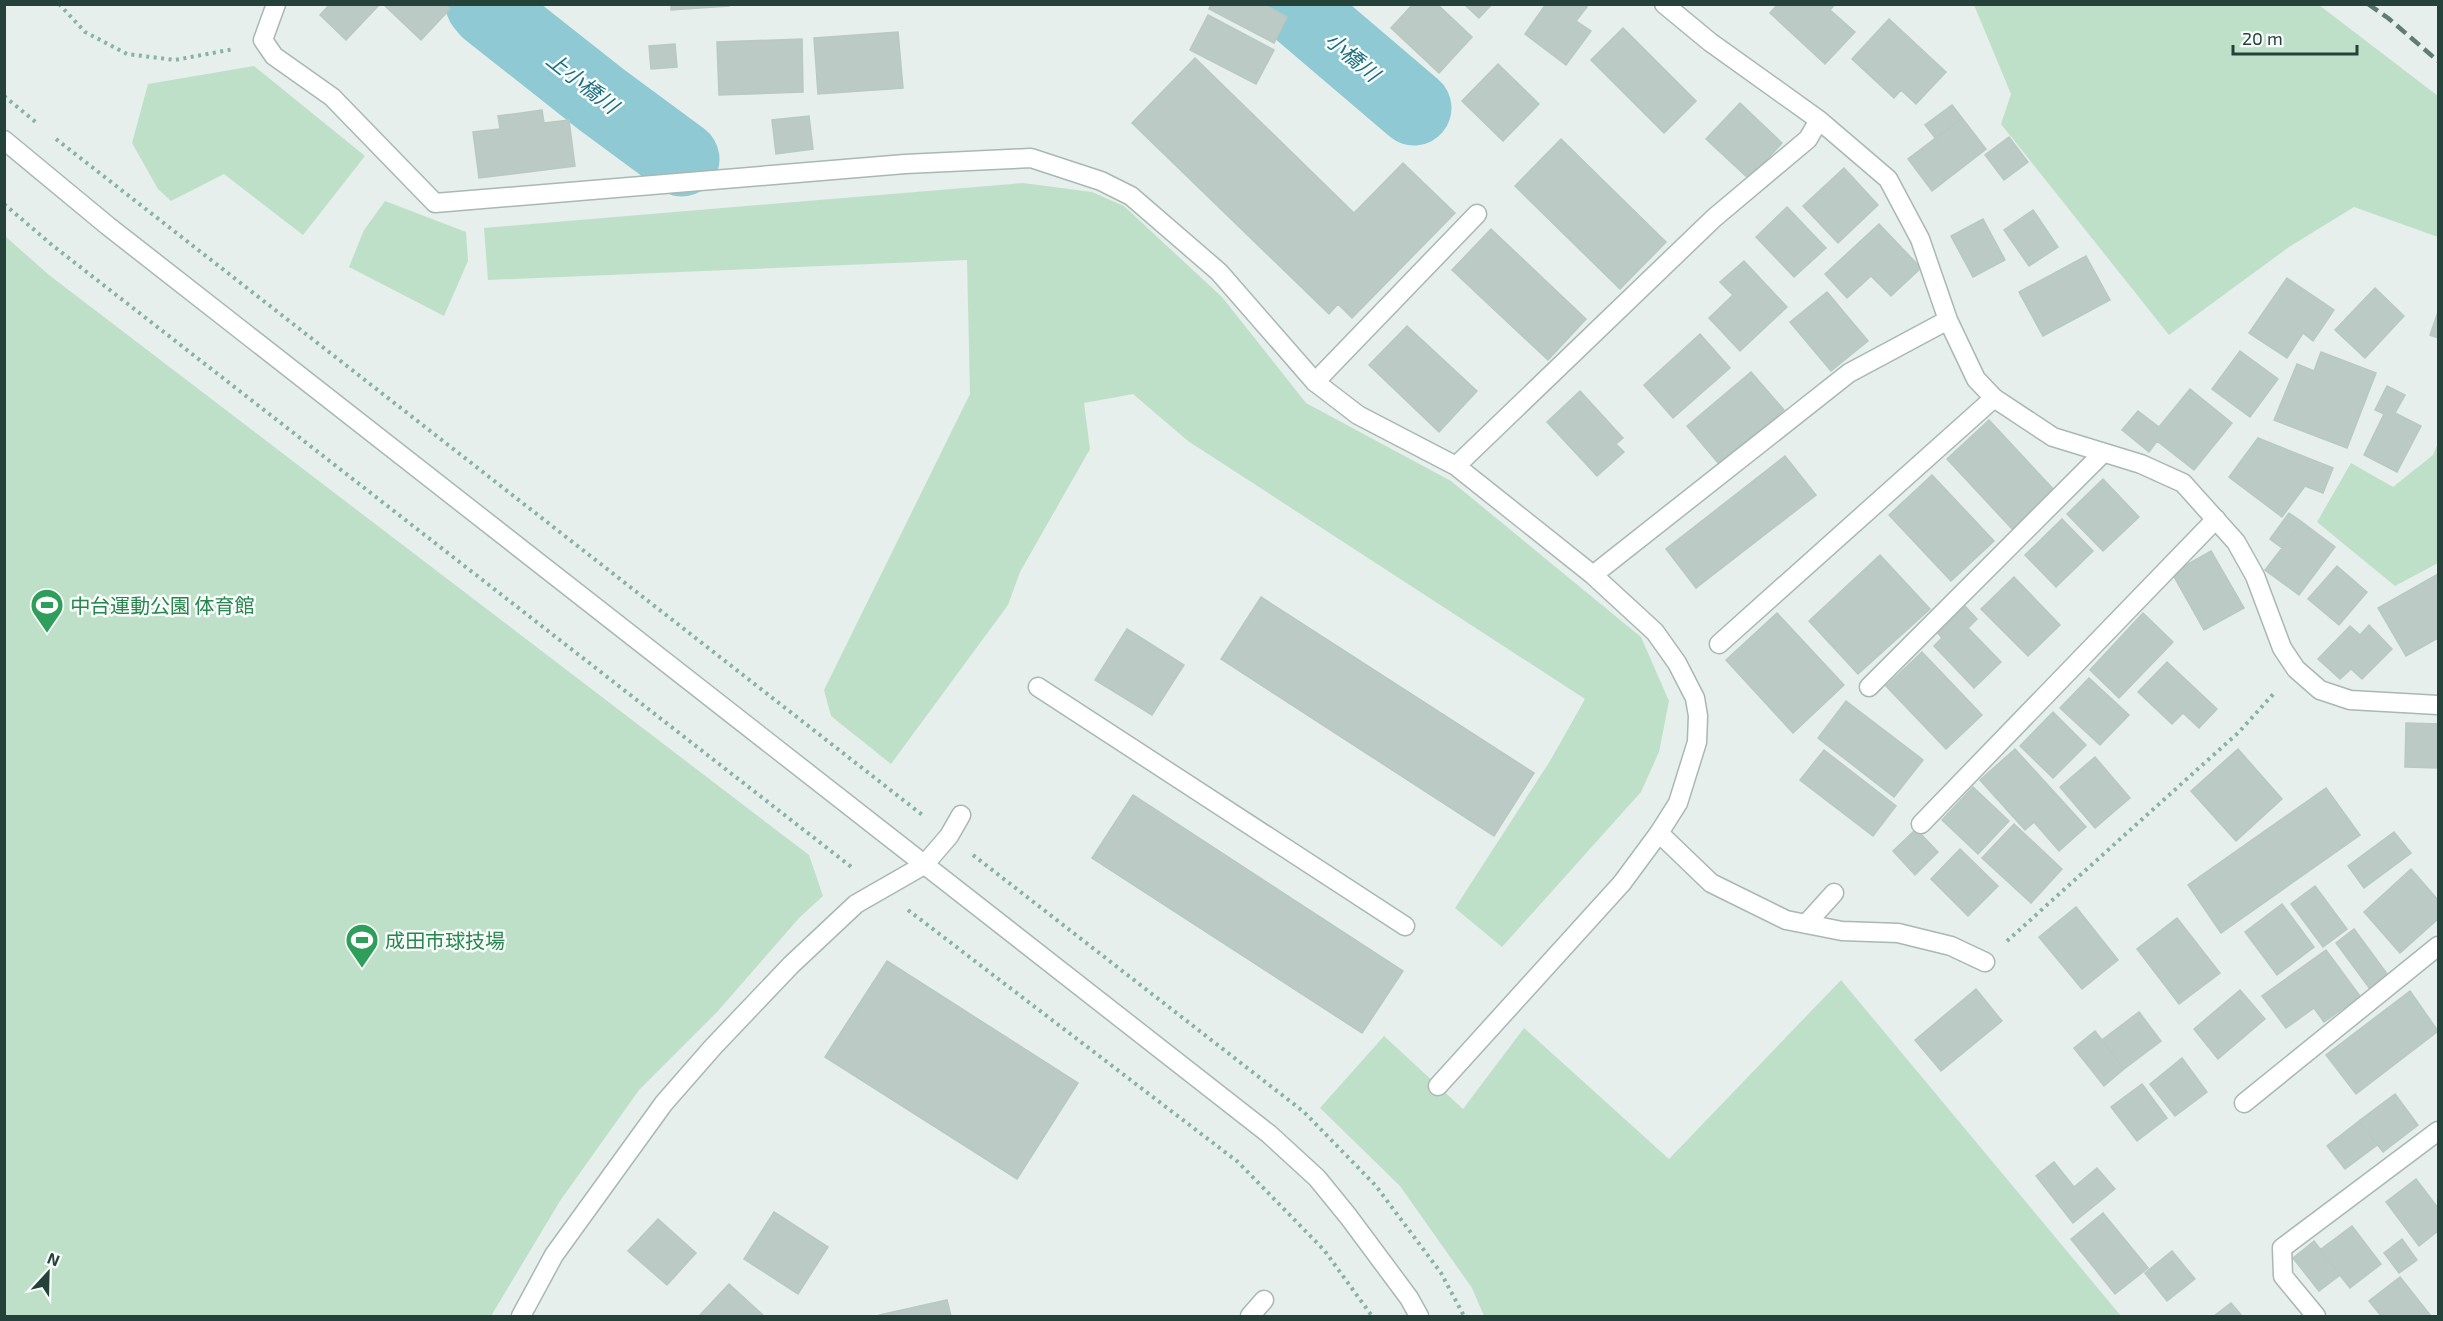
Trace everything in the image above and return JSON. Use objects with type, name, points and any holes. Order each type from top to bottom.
[{"type":"street","points":[[276,4],[263,40],[274,56],[332,97],[435,202],[905,164],[1031,158],[1101,181],[1131,196],[1219,272],[1315,382],[1358,415],[1456,466],[1593,576],[1655,632],[1677,663],[1695,698],[1698,716],[1697,742],[1678,803],[1622,883],[1438,1086]]},
{"type":"street","points":[[1664,4],[1710,42],[1819,120],[1888,179],[1920,239],[1948,320],[1976,379],[1994,398],[2053,437],[2141,464],[2183,483],[2236,542],[2255,576],[2282,648],[2296,669],[2320,690],[2350,700],[2439,705]]},
{"type":"street","points":[[1456,466],[1714,218],[1808,139],[1819,120]]},
{"type":"street","points":[[4,140],[108,226],[1269,1134],[1317,1178],[1409,1298],[1419,1317]]},
{"type":"street","points":[[1315,382],[1477,214]]},
{"type":"street","points":[[1593,576],[1849,373],[1948,320]]},
{"type":"street","points":[[1719,644],[1994,398]]},
{"type":"street","points":[[1869,687],[2103,453]]},
{"type":"street","points":[[1921,824],[2216,519]]},
{"type":"street","points":[[1038,687],[1404,926]]},
{"type":"street","points":[[522,1317],[554,1255],[664,1103],[713,1047],[791,965],[856,904],[924,865],[948,836],[961,815]]},
{"type":"street","points":[[1659,833],[1711,883],[1786,920],[1842,931],[1898,933],[1951,946],[1984,962]]},
{"type":"street","points":[[1806,924],[1834,893]]},
{"type":"street","points":[[2244,1103],[2439,946]]},
{"type":"street","points":[[2316,1317],[2283,1276],[2282,1248],[2439,1131]]},
{"type":"street","points":[[1250,1317],[1264,1300]]},
{"type":"path","points":[[59,4],[85,32],[127,54],[175,60],[224,52],[263,40]]},
{"type":"path","points":[[4,96],[45,130]]},
{"type":"path","points":[[53,137],[1304,1112],[1376,1186],[1441,1273],[1464,1317]]},
{"type":"path","points":[[4,204],[52,245],[882,890],[1238,1162],[1324,1250],[1372,1317]]},
{"type":"path","points":[[1984,962],[2239,732],[2296,669]]},
{"type":"green space","points":[[1974,5],[2319,5],[2438,96],[2438,237],[2354,207],[2289,247],[2169,335],[2001,124],[2011,94]]},
{"type":"green space","points":[[254,66],[365,156],[303,235],[224,174],[171,201],[158,189],[132,143],[148,84]]},
{"type":"green space","points":[[1023,183],[1092,192],[1124,206],[1222,297],[1306,403],[1451,481],[1641,637],[1669,701],[1659,752],[1641,792],[1502,947],[1455,908],[1550,761],[1585,699],[1188,441],[1133,394],[1084,403],[1090,449],[1020,572],[1008,605],[891,764],[831,716],[824,690],[970,394],[967,260],[488,280],[484,228]]},
{"type":"green space","points":[[385,201],[466,232],[468,261],[444,316],[349,267],[364,230]]},
{"type":"green space","points":[[5,236],[49,275],[809,855],[823,896],[799,918],[718,1011],[639,1090],[560,1201],[491,1316],[5,1316]]},
{"type":"green space","points":[[2438,443],[2438,563],[2395,586],[2317,522],[2351,463],[2393,487],[2433,455]]},
{"type":"green space","points":[[1841,980],[2121,1316],[1484,1316],[1472,1288],[1400,1186],[1320,1108],[1384,1036],[1463,1109],[1524,1028],[1669,1159]]},
{"type":"building","points":[[330,4],[380,4],[346,40],[320,15]]},
{"type":"building","points":[[383,4],[445,4],[450,9],[421,40]]},
{"type":"building","points":[[671,4],[729,4],[729,6],[671,10]]},
{"type":"building","points":[[1211,4],[1264,4],[1287,17],[1274,43],[1209,9]]},
{"type":"building","points":[[1413,4],[1437,4],[1472,37],[1439,73],[1391,28]]},
{"type":"building","points":[[1464,4],[1492,4],[1479,18]]},
{"type":"building","points":[[1546,4],[1583,4],[1587,7],[1576,21],[1591,31],[1566,65],[1525,34]]},
{"type":"building","points":[[1778,4],[1835,4],[1830,10],[1855,32],[1825,64],[1770,13]]},
{"type":"building","points":[[1208,15],[1274,50],[1256,84],[1190,50]]},
{"type":"building","points":[[1889,19],[1946,72],[1916,104],[1901,90],[1894,98],[1852,59]]},
{"type":"building","points":[[1623,28],[1696,101],[1664,133],[1591,60]]},
{"type":"building","points":[[898,32],[903,88],[818,94],[814,38]]},
{"type":"building","points":[[802,39],[803,92],[719,95],[717,42]]},
{"type":"building","points":[[675,44],[677,67],[651,69],[649,46]]},
{"type":"building","points":[[1195,58],[1354,213],[1403,163],[1455,213],[1352,318],[1338,304],[1329,314],[1132,123]]},
{"type":"building","points":[[1498,64],[1539,104],[1503,141],[1462,101]]},
{"type":"building","points":[[1740,103],[1782,143],[1749,179],[1706,139]]},
{"type":"building","points":[[1952,105],[1962,118],[1936,139],[1925,125]]},
{"type":"building","points":[[542,110],[544,123],[569,120],[575,166],[479,178],[473,132],[500,129],[498,116]]},
{"type":"building","points":[[809,116],[813,149],[776,154],[772,120]]},
{"type":"building","points":[[1962,118],[1986,149],[1932,191],[1908,159]]},
{"type":"building","points":[[2009,137],[2028,162],[2004,180],[1985,155]]},
{"type":"building","points":[[1561,139],[1666,242],[1620,289],[1515,186]]},
{"type":"building","points":[[1844,168],[1878,205],[1838,243],[1803,206]]},
{"type":"building","points":[[1787,207],[1826,248],[1794,277],[1756,237]]},
{"type":"building","points":[[2033,210],[2058,247],[2029,266],[2004,230]]},
{"type":"building","points":[[1983,219],[2005,260],[1973,277],[1951,236]]},
{"type":"building","points":[[1879,224],[1921,268],[1891,296],[1871,276],[1847,298],[1825,274]]},
{"type":"building","points":[[1491,229],[1586,319],[1548,360],[1452,270]]},
{"type":"building","points":[[2086,256],[2110,300],[2043,336],[2019,292]]},
{"type":"building","points":[[1744,261],[1787,307],[1740,351],[1709,318],[1733,295],[1720,282]]},
{"type":"building","points":[[2287,278],[2334,310],[2313,341],[2303,333],[2287,358],[2249,333]]},
{"type":"building","points":[[2375,288],[2404,316],[2365,358],[2335,330]]},
{"type":"building","points":[[1827,292],[1868,341],[1831,371],[1790,322]]},
{"type":"building","points":[[2438,312],[2438,338],[2430,335]]},
{"type":"building","points":[[1407,326],[1477,391],[1439,432],[1369,365]]},
{"type":"building","points":[[1700,334],[1730,368],[1673,418],[1644,385]]},
{"type":"building","points":[[2240,351],[2278,379],[2250,417],[2212,389]]},
{"type":"building","points":[[2321,352],[2376,373],[2347,448],[2274,420],[2297,364],[2314,371]]},
{"type":"building","points":[[1751,372],[1784,410],[1719,464],[1687,426]]},
{"type":"building","points":[[2387,386],[2405,395],[2395,413],[2421,426],[2397,472],[2364,455],[2384,414],[2375,410]]},
{"type":"building","points":[[2190,389],[2232,423],[2194,470],[2157,441],[2149,452],[2122,430],[2138,411],[2159,427]]},
{"type":"building","points":[[1580,391],[1623,438],[1616,444],[1624,452],[1597,476],[1547,422]]},
{"type":"building","points":[[1989,420],[2055,491],[2013,530],[1947,459]]},
{"type":"building","points":[[2258,438],[2333,468],[2323,493],[2305,486],[2282,517],[2229,477]]},
{"type":"building","points":[[1785,456],[1816,495],[1696,588],[1666,549]]},
{"type":"building","points":[[1932,475],[1994,541],[1951,581],[1889,515]]},
{"type":"building","points":[[2103,479],[2139,517],[2103,551],[2067,514]]},
{"type":"building","points":[[2289,513],[2302,522],[2282,548],[2270,539]]},
{"type":"building","points":[[2062,519],[2093,551],[2056,587],[2025,555]]},
{"type":"building","points":[[2302,522],[2335,547],[2299,595],[2265,570]]},
{"type":"building","points":[[2211,551],[2244,608],[2204,630],[2172,573]]},
{"type":"building","points":[[1880,555],[1930,609],[1858,674],[1809,621]]},
{"type":"building","points":[[2337,566],[2367,592],[2339,625],[2308,599]]},
{"type":"building","points":[[2438,574],[2438,638],[2406,656],[2378,608]]},
{"type":"building","points":[[2014,577],[2060,625],[2028,656],[1981,609]]},
{"type":"building","points":[[1261,597],[1534,773],[1494,836],[1221,659]]},
{"type":"building","points":[[1964,605],[1977,619],[1968,628],[2001,662],[1974,688],[1934,646],[1942,638],[1936,631]]},
{"type":"building","points":[[1777,613],[1844,685],[1793,733],[1726,660]]},
{"type":"building","points":[[2143,613],[2173,642],[2119,698],[2090,670]]},
{"type":"building","points":[[2369,625],[2392,649],[2362,679],[2351,669],[2340,679],[2318,659],[2350,626],[2360,635]]},
{"type":"building","points":[[1127,629],[1184,665],[1152,715],[1095,680]]},
{"type":"building","points":[[1922,652],[1982,715],[1946,749],[1886,686]]},
{"type":"building","points":[[2167,662],[2217,709],[2199,728],[2183,713],[2172,724],[2138,692]]},
{"type":"building","points":[[2089,678],[2129,715],[2100,745],[2060,708]]},
{"type":"building","points":[[1846,701],[1923,760],[1894,797],[1818,738]]},
{"type":"building","points":[[2053,712],[2086,745],[2053,778],[2020,746]]},
{"type":"building","points":[[2406,723],[2438,724],[2438,768],[2405,767]]},
{"type":"building","points":[[2015,749],[2086,827],[2059,851],[2034,822],[2025,830],[1980,780]]},
{"type":"building","points":[[2238,749],[2282,799],[2236,841],[2191,791]]},
{"type":"building","points":[[1824,750],[1896,806],[1873,836],[1800,780]]},
{"type":"building","points":[[2095,757],[2130,798],[2095,828],[2060,787]]},
{"type":"building","points":[[1973,787],[2009,821],[1978,854],[1942,820]]},
{"type":"building","points":[[2326,788],[2360,835],[2221,933],[2188,885]]},
{"type":"building","points":[[1133,795],[1403,971],[1362,1033],[1092,858]]},
{"type":"building","points":[[2014,824],[2062,869],[2031,903],[1982,858]]},
{"type":"building","points":[[1916,829],[1938,852],[1915,875],[1893,851]]},
{"type":"building","points":[[2394,832],[2411,853],[2364,888],[2348,866]]},
{"type":"building","points":[[1960,849],[1998,886],[1968,916],[1931,879]]},
{"type":"building","points":[[2411,869],[2438,900],[2438,919],[2400,953],[2364,912]]},
{"type":"building","points":[[2315,886],[2347,929],[2323,947],[2291,904]]},
{"type":"building","points":[[2282,904],[2314,947],[2277,975],[2245,932]]},
{"type":"building","points":[[2076,907],[2118,960],[2082,989],[2039,937]]},
{"type":"building","points":[[2177,918],[2220,973],[2179,1004],[2137,949]]},
{"type":"building","points":[[2354,929],[2388,975],[2370,989],[2336,943]]},
{"type":"building","points":[[2326,950],[2360,996],[2324,1022],[2314,1008],[2286,1028],[2262,996]]},
{"type":"building","points":[[887,961],[1078,1083],[1017,1179],[825,1057]]},
{"type":"building","points":[[1976,989],[2002,1021],[1941,1071],[1915,1040]]},
{"type":"building","points":[[2240,990],[2265,1019],[2218,1059],[2194,1029]]},
{"type":"building","points":[[2410,991],[2438,1031],[2356,1094],[2326,1055]]},
{"type":"building","points":[[2139,1012],[2161,1041],[2124,1069],[2102,1040]]},
{"type":"building","points":[[2095,1031],[2124,1069],[2104,1086],[2074,1048]]},
{"type":"building","points":[[2182,1058],[2207,1092],[2175,1116],[2150,1084]]},
{"type":"building","points":[[2142,1084],[2167,1118],[2137,1141],[2111,1107]]},
{"type":"building","points":[[2395,1094],[2418,1125],[2383,1152],[2359,1121]]},
{"type":"building","points":[[2359,1121],[2377,1145],[2345,1169],[2327,1146]]},
{"type":"building","points":[[2054,1162],[2074,1187],[2097,1168],[2115,1189],[2073,1223],[2036,1176]]},
{"type":"building","points":[[2416,1179],[2438,1208],[2438,1231],[2419,1246],[2386,1202]]},
{"type":"building","points":[[774,1212],[828,1247],[798,1294],[744,1259]]},
{"type":"building","points":[[2103,1213],[2148,1268],[2115,1294],[2071,1239]]},
{"type":"building","points":[[658,1219],[696,1253],[667,1285],[628,1251]]},
{"type":"building","points":[[2352,1226],[2381,1264],[2350,1288],[2320,1250]]},
{"type":"building","points":[[2402,1239],[2417,1260],[2399,1273],[2384,1253]]},
{"type":"building","points":[[2314,1241],[2340,1275],[2319,1291],[2293,1258]]},
{"type":"building","points":[[2172,1251],[2195,1279],[2167,1301],[2145,1273]]},
{"type":"building","points":[[2400,1277],[2431,1316],[2381,1316],[2369,1301]]},
{"type":"building","points":[[729,1284],[764,1316],[699,1316]]},
{"type":"building","points":[[947,1300],[951,1316],[879,1316],[879,1315]]},
{"type":"building","points":[[2231,1303],[2242,1316],[2214,1316]]},
{"type":"waterway","name":"上小橋川","points":[[483,4],[602,100],[682,159]]},
{"type":"waterway","name":"小橋川","points":[[1292,4],[1414,108]]},
{"type":"railway","points":[[2368,4],[2438,61]]},
{"type":"place","name":"中台運動公園 体育館","points":[[47,634]]},
{"type":"place","name":"成田市球技場","points":[[362,969]]}]
